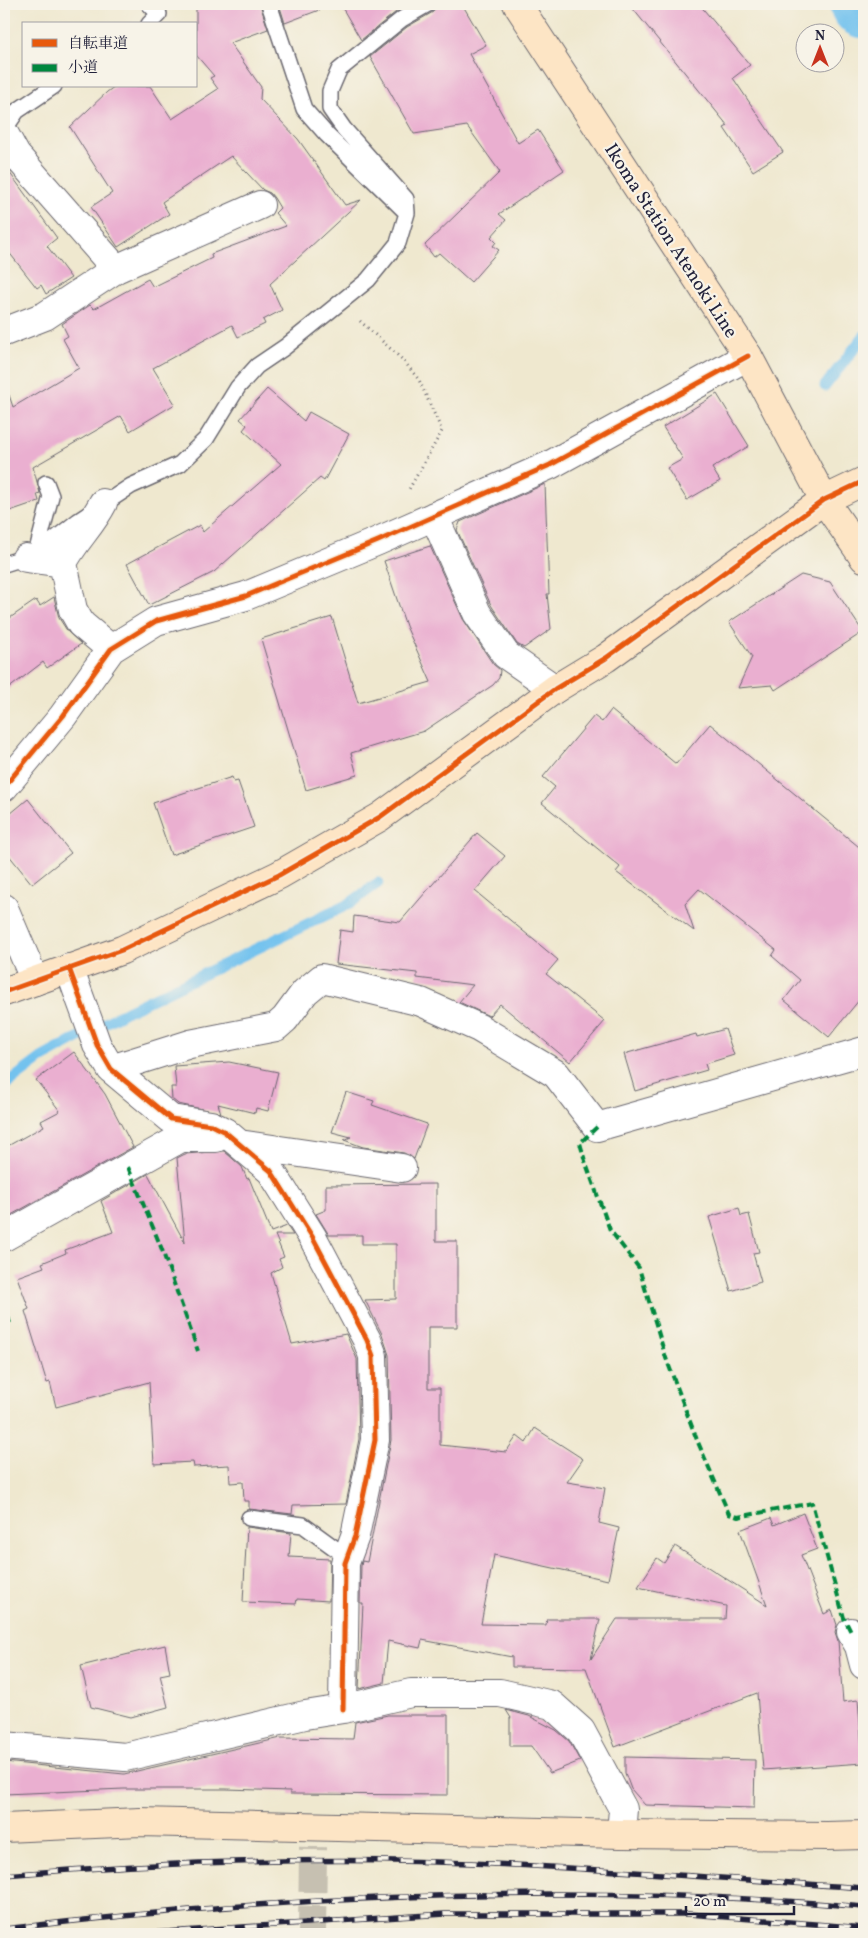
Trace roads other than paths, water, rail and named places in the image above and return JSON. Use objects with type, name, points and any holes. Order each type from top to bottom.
[{"type":"street","name":"Ikoma Station Atenoki Line","points":[[517,4],[748,356],[824,500],[864,558]]},
{"type":"street","points":[[4,132],[16,155],[116,269]]},
{"type":"street","points":[[4,332],[45,316],[116,269],[260,205]]},
{"type":"street","points":[[4,787],[63,716],[111,649],[156,621],[246,596],[550,465],[748,356]]},
{"type":"street","points":[[4,992],[122,950],[279,875],[380,817],[555,689],[606,658],[824,500],[864,481]]},
{"type":"street","points":[[103,503],[96,517],[72,545],[63,563],[73,610],[82,624],[111,649]]},
{"type":"street","points":[[434,516],[477,613],[506,655],[555,689]]},
{"type":"street","points":[[22,559],[63,563]]},
{"type":"street","points":[[4,908],[35,981]]},
{"type":"street","points":[[69,968],[82,998],[97,1045],[111,1069],[170,1119],[211,1125],[226,1132],[270,1171],[308,1230],[361,1326],[373,1356],[375,1440],[355,1536],[345,1563],[343,1709]]},
{"type":"street","points":[[111,1069],[190,1044],[276,1027],[285,1019],[305,992],[322,978],[421,1002],[479,1028],[556,1074],[597,1127],[864,1051]]},
{"type":"street","points":[[4,1238],[181,1138],[208,1136],[237,1143],[402,1168]]},
{"type":"street","points":[[852,1632],[859,1646],[864,1666]]},
{"type":"street","points":[[4,1746],[125,1757],[305,1715],[343,1709],[411,1692],[500,1692],[552,1704],[581,1731],[623,1809],[621,1834]]},
{"type":"street","points":[[4,1828],[140,1822],[313,1836],[864,1835]]},
{"type":"lane","points":[[149,4],[159,14],[151,22]]},
{"type":"lane","points":[[269,4],[304,108],[327,135],[407,213]]},
{"type":"lane","points":[[22,559],[131,486],[180,464],[206,439],[238,387],[257,366],[314,324],[368,280],[398,243],[407,213],[406,199],[344,129],[330,108],[330,90],[339,70],[402,19],[428,4]]},
{"type":"lane","points":[[4,132],[17,111],[51,88]]},
{"type":"lane","points":[[22,559],[51,496],[46,483]]},
{"type":"lane","points":[[249,1518],[303,1525],[347,1556]]},
{"type":"waterway","points":[[825,386],[864,336]]},
{"type":"waterway","points":[[4,1086],[43,1057],[127,1011],[349,904],[378,883]]},
{"type":"tunnel","points":[[312,1934],[313,1847]]},
{"type":"railway","points":[[4,1875],[195,1863],[387,1861],[558,1867],[864,1888]]},
{"type":"railway","points":[[4,1929],[218,1908],[434,1896],[649,1895],[757,1899],[864,1907]]},
{"type":"railway","points":[[136,1934],[445,1914],[689,1914],[864,1928]]},
{"type":"railway","points":[[628,1934],[647,1934]]}]
